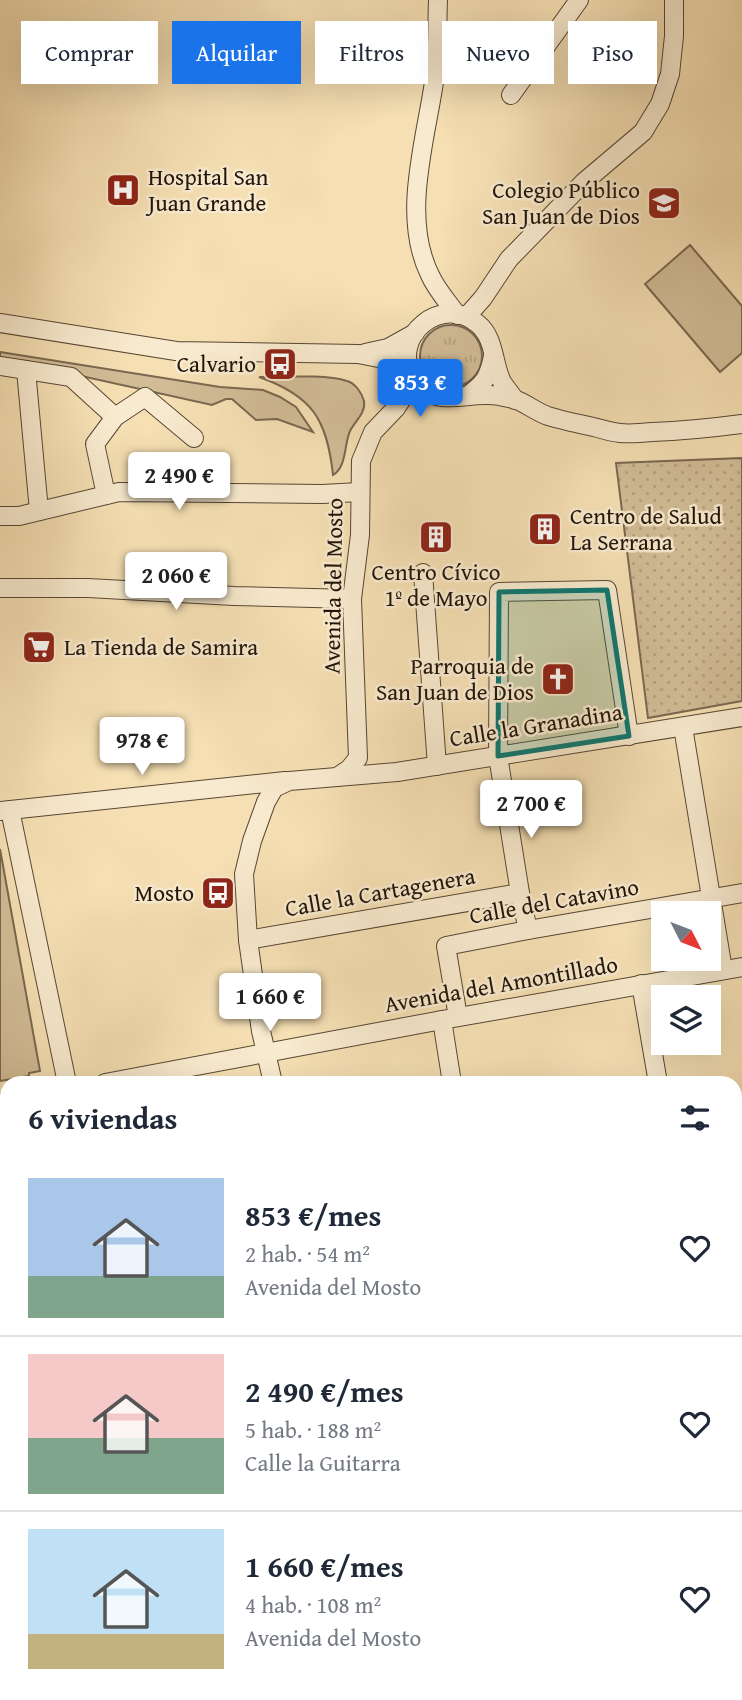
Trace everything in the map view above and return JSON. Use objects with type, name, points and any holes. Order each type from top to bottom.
[{"type":"street","points":[[438,0],[435,72],[416,193],[417,227],[429,275],[429,304],[411,340],[408,356],[410,368],[420,386],[434,396],[450,399],[493,395],[515,400],[547,415],[620,433],[692,431],[742,424]]},
{"type":"street","points":[[511,95],[579,0]]},
{"type":"street","points":[[462,316],[483,298],[509,259],[584,182],[643,132],[660,104],[670,74],[674,0]]},
{"type":"street","points":[[429,275],[462,316]]},
{"type":"street","points":[[0,323],[176,351],[358,354],[388,348],[437,315],[450,313],[480,326],[490,340],[502,382],[515,400]]},
{"type":"street","points":[[358,354],[410,368]]},
{"type":"street","points":[[467,396],[481,386],[490,372],[493,356]]},
{"type":"street","points":[[0,366],[71,377],[115,417]]},
{"type":"street","name":"Avenida del Mosto","points":[[337,777],[349,769],[358,758],[352,599],[360,535],[361,461],[373,432],[396,408],[407,391],[410,368]]},
{"type":"street","points":[[26,370],[38,511]]},
{"type":"street","name":"Avenida del Mosto","points":[[396,408],[434,396]]},
{"type":"street","points":[[106,495],[95,444],[115,417],[145,397],[194,438]]},
{"type":"street","points":[[0,516],[19,516],[118,492],[360,492]]},
{"type":"street","points":[[423,573],[437,766]]},
{"type":"street","points":[[0,588],[88,588],[352,599]]},
{"type":"street","points":[[528,930],[498,756],[499,592],[607,590],[629,736]]},
{"type":"street","name":"Calle la Granadina","points":[[337,777],[397,772],[742,717]]},
{"type":"street","points":[[683,727],[723,970]]},
{"type":"street","points":[[64,1076],[5,811],[337,777]]},
{"type":"street","points":[[272,1076],[261,1031],[248,940],[244,874],[266,802],[274,788],[289,781]]},
{"type":"street","name":"Calle la Cartagenera","points":[[248,940],[520,893]]},
{"type":"street","name":"Calle del Catavino","points":[[450,1018],[446,946],[742,893]]},
{"type":"street","name":"Avenida del Amontillado","points":[[143,1076],[742,967]]},
{"type":"street","points":[[640,984],[657,1076]]},
{"type":"street","points":[[450,1018],[452,1076]]},
{"type":"highlighted area","points":[[607,590],[629,736],[498,756],[499,592]]},
{"type":"green space","points":[[690,245],[742,306],[742,353],[720,372],[645,284]]},
{"type":"green space","points":[[451,325],[473,334],[482,356],[473,378],[451,387],[429,378],[420,356],[429,334]]},
{"type":"green space","points":[[0,352],[220,387],[263,390],[296,407],[313,432],[277,419],[256,420],[232,399],[212,405],[0,358]]},
{"type":"green space","points":[[259,377],[328,377],[350,382],[358,389],[364,401],[363,409],[348,436],[341,467],[333,475],[326,439],[314,412],[292,393]]},
{"type":"green space","points":[[742,458],[742,701],[648,718],[616,463]]},
{"type":"green space","points":[[0,849],[40,1071],[29,1073],[29,1076],[0,1076]]},
{"type":"place","name":"Hospital San Juan Grande","points":[[123,190]]},
{"type":"place","name":"Colegio Público San Juan de Dios","points":[[664,203]]},
{"type":"place","name":"Calvario","points":[[280,364]]},
{"type":"place","name":"Centro de Salud La Serrana","points":[[545,529]]},
{"type":"place","name":"Centro Cívico 1º de Mayo","points":[[436,537]]},
{"type":"place","name":"La Tienda de Samira","points":[[39,647]]},
{"type":"place","name":"Parroquia de San Juan de Dios","points":[[558,679]]},
{"type":"place","name":"Mosto","points":[[218,893]]}]
